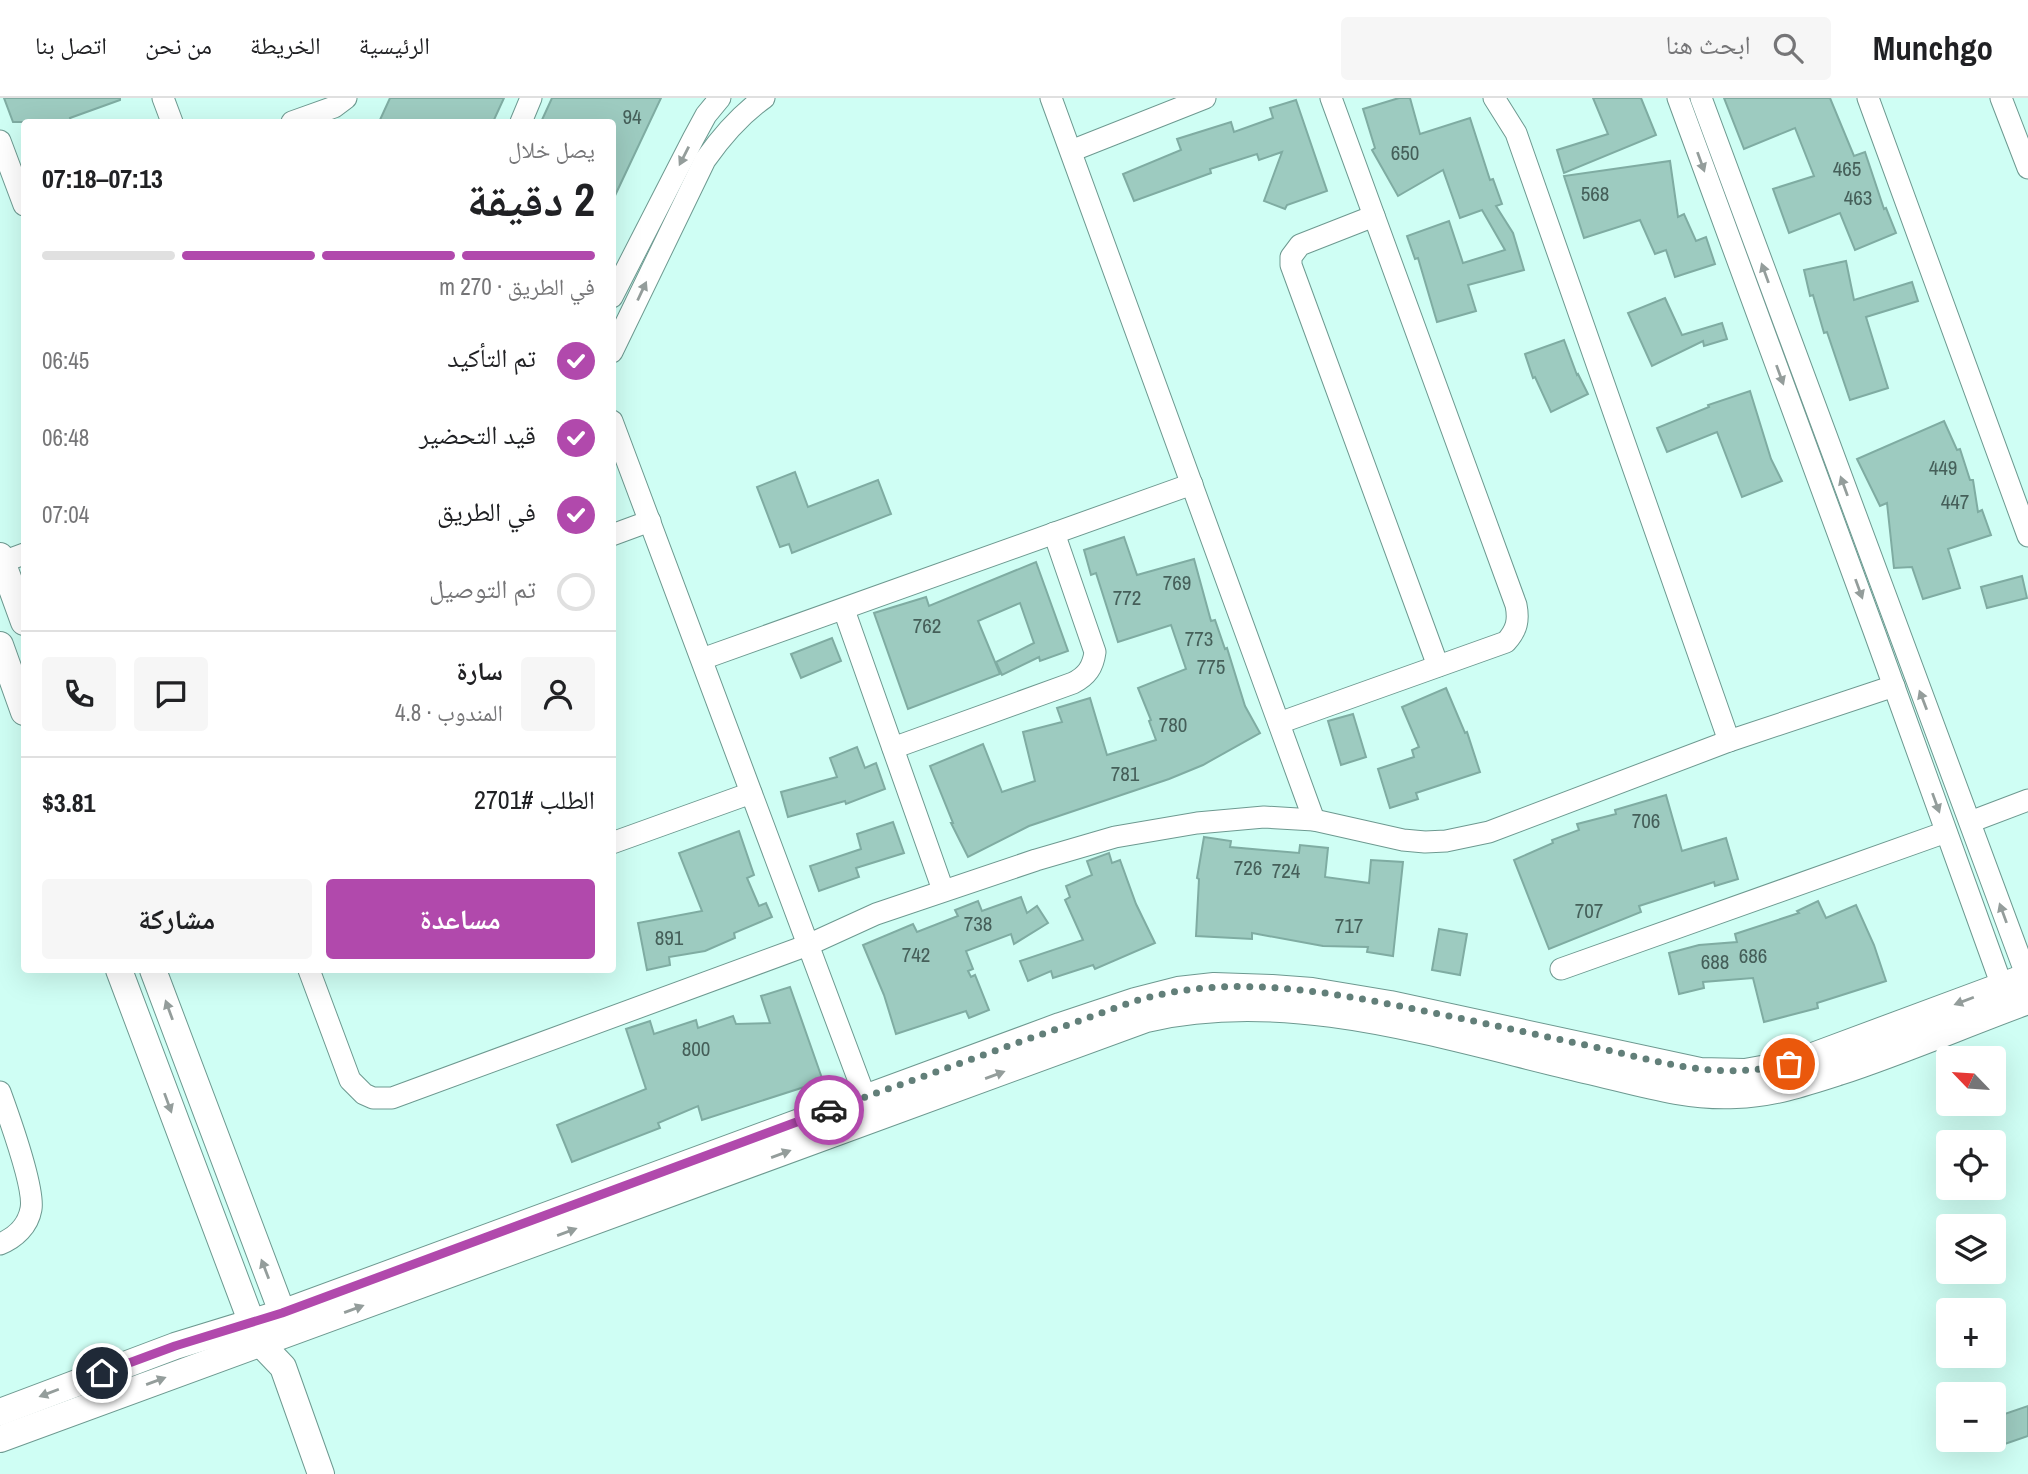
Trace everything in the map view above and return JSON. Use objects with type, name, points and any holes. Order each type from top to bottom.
[{"type":"street","points":[[163,98],[171,119]]},
{"type":"street","points":[[300,119],[334,107],[346,98]]},
{"type":"street","points":[[522,119],[531,98]]},
{"type":"street","points":[[616,291],[667,213],[722,137],[764,98]]},
{"type":"street","points":[[1051,98],[1314,820]]},
{"type":"street","points":[[1071,151],[1205,98]]},
{"type":"street","points":[[1279,723],[1506,642],[1516,628],[1518,612],[1331,98]]},
{"type":"street","points":[[1494,98],[1516,133],[1729,741]]},
{"type":"street","points":[[1678,98],[1884,627],[1970,822],[2021,985]]},
{"type":"street","points":[[1701,98],[1884,627],[1894,686],[1946,832],[2021,985]]},
{"type":"street","points":[[1868,98],[2028,536]]},
{"type":"street","points":[[2001,98],[2028,168]]},
{"type":"street","points":[[616,342],[713,103]]},
{"type":"street","points":[[0,141],[21,197]]},
{"type":"street","points":[[1374,216],[1300,245],[1291,257],[1291,265],[1438,666]]},
{"type":"street","points":[[616,432],[865,1097]]},
{"type":"street","points":[[702,659],[1192,484]]},
{"type":"street","points":[[616,534],[650,521]]},
{"type":"street","points":[[893,748],[1073,682],[1090,671],[1094,662],[1092,642],[1054,533]]},
{"type":"street","points":[[9,568],[21,611]]},
{"type":"street","points":[[844,610],[943,890]]},
{"type":"street","points":[[3,663],[21,705]]},
{"type":"street","points":[[310,973],[350,1080],[364,1094],[382,1099],[392,1098],[808,945],[876,914],[1075,848],[1127,835],[1198,823],[1289,817],[1403,840],[1446,841],[1468,838],[1729,741],[1894,686]]},
{"type":"street","points":[[616,842],[751,793]]},
{"type":"street","points":[[1970,822],[2028,800]]},
{"type":"street","points":[[1561,969],[1946,832]]},
{"type":"street","points":[[120,973],[255,1332],[282,1367],[320,1474]]},
{"type":"street","points":[[154,973],[286,1323],[282,1367]]},
{"type":"street","points":[[0,1412],[175,1346],[255,1332],[286,1323],[1065,1037],[1161,993],[1196,987],[1232,986],[1351,996],[1497,1025],[1700,1071],[1745,1072],[1876,1047],[2021,985]]},
{"type":"street","points":[[286,1323],[865,1097],[1065,1037]]},
{"type":"street","points":[[150,1054],[180,1041]]},
{"type":"street","points":[[0,1092],[30,1189],[32,1208],[25,1226],[12,1240],[0,1244]]},
{"type":"street","points":[[0,1439],[255,1332]]},
{"type":"building","points":[[4,98],[120,98],[70,119],[21,119],[21,122],[13,122]]},
{"type":"building","points":[[390,98],[504,98],[494,119],[380,119]]},
{"type":"building","points":[[552,98],[661,98],[616,194],[616,119],[542,119]]},
{"type":"building","points":[[1399,98],[1410,98],[1420,134],[1470,118],[1490,180],[1493,179],[1502,204],[1496,206],[1513,233],[1524,270],[1468,285],[1476,311],[1437,322],[1418,258],[1415,259],[1407,236],[1449,221],[1463,263],[1505,250],[1482,210],[1460,218],[1443,170],[1398,196],[1372,150],[1375,148],[1363,109]]},
{"type":"building","points":[[1593,98],[1641,98],[1656,135],[1564,173],[1557,150],[1608,134]]},
{"type":"building","points":[[1724,98],[1830,98],[1854,156],[1865,152],[1884,209],[1886,208],[1896,233],[1855,250],[1840,213],[1789,233],[1773,189],[1814,176],[1795,128],[1744,149]]},
{"type":"building","points":[[1296,100],[1327,191],[1287,205],[1285,209],[1264,201],[1282,152],[1259,160],[1257,154],[1210,169],[1211,173],[1134,201],[1123,174],[1181,150],[1177,139],[1231,122],[1234,132],[1273,118],[1270,108]]},
{"type":"building","points":[[1670,161],[1678,217],[1684,214],[1696,241],[1706,237],[1715,264],[1675,277],[1666,250],[1655,254],[1640,220],[1584,238],[1564,176]]},
{"type":"building","points":[[1846,261],[1854,300],[1912,282],[1918,301],[1866,317],[1888,388],[1850,400],[1827,332],[1824,333],[1813,295],[1810,296],[1804,270]]},
{"type":"building","points":[[1665,298],[1682,335],[1722,323],[1727,339],[1704,346],[1703,341],[1652,366],[1628,313]]},
{"type":"building","points":[[1564,340],[1577,375],[1588,394],[1551,412],[1535,377],[1533,378],[1525,354]]},
{"type":"building","points":[[1750,391],[1771,459],[1782,481],[1742,497],[1717,432],[1667,452],[1657,428],[1709,407],[1708,405]]},
{"type":"building","points":[[1944,421],[1957,450],[1960,449],[1970,480],[1973,480],[1978,512],[1982,510],[1991,535],[1948,549],[1960,588],[1923,599],[1912,567],[1894,568],[1887,503],[1880,506],[1857,459]]},
{"type":"building","points":[[795,472],[808,507],[878,480],[891,514],[792,553],[789,544],[780,547],[757,487]]},
{"type":"building","points":[[1124,537],[1137,575],[1194,559],[1211,621],[1215,620],[1225,649],[1227,648],[1245,706],[1260,733],[1203,765],[1029,826],[968,857],[951,823],[930,766],[983,744],[1002,792],[1035,781],[1023,732],[1062,722],[1057,708],[1090,698],[1107,755],[1156,740],[1138,688],[1186,669],[1171,625],[1118,642],[1096,573],[1091,575],[1084,550]]},
{"type":"building","points":[[1036,562],[1068,651],[1040,661],[1039,657],[1002,675],[996,662],[1034,643],[1020,603],[978,621],[1000,674],[908,709],[874,613],[926,597],[929,606]]},
{"type":"building","points":[[2022,576],[2027,598],[1987,608],[1981,587]]},
{"type":"building","points":[[832,638],[841,661],[801,678],[791,654]]},
{"type":"building","points":[[1446,688],[1465,733],[1467,732],[1480,772],[1416,793],[1418,799],[1390,808],[1378,769],[1414,757],[1412,750],[1419,747],[1402,707]]},
{"type":"building","points":[[1353,714],[1366,757],[1341,765],[1328,721]]},
{"type":"building","points":[[857,747],[865,768],[876,763],[885,789],[846,804],[845,801],[788,817],[781,792],[837,777],[830,758]]},
{"type":"building","points":[[1666,795],[1682,851],[1726,838],[1738,879],[1715,886],[1714,882],[1639,906],[1641,912],[1549,949],[1514,860],[1553,843],[1552,840],[1579,830],[1577,824],[1616,814],[1615,810]]},
{"type":"building","points":[[893,822],[904,853],[856,868],[859,877],[819,891],[810,866],[861,849],[857,834]]},
{"type":"building","points":[[739,831],[754,875],[747,878],[759,906],[766,903],[772,917],[734,933],[735,938],[705,951],[669,957],[670,965],[647,970],[638,923],[702,911],[679,853]]},
{"type":"building","points":[[1204,837],[1231,841],[1230,847],[1299,853],[1300,845],[1328,848],[1325,877],[1369,883],[1371,860],[1403,862],[1393,956],[1367,952],[1368,947],[1323,946],[1252,933],[1252,939],[1196,936],[1197,878]]},
{"type":"building","points":[[1109,853],[1112,863],[1120,860],[1136,904],[1155,943],[1095,969],[1093,965],[1053,978],[1051,971],[1028,981],[1020,961],[1083,940],[1065,900],[1070,897],[1066,886],[1092,875],[1087,861]]},
{"type":"building","points":[[1021,897],[1027,913],[1037,906],[1048,923],[1014,944],[1011,934],[966,951],[973,969],[968,971],[971,977],[975,975],[989,1010],[969,1018],[966,1011],[896,1034],[884,995],[863,945],[913,924],[917,932],[958,916],[955,910],[978,901],[982,911]]},
{"type":"building","points":[[1818,901],[1826,918],[1856,905],[1886,981],[1817,1003],[1818,1008],[1764,1022],[1753,978],[1703,982],[1704,988],[1679,994],[1669,953],[1699,945],[1737,942],[1735,934],[1799,913],[1797,911]]},
{"type":"building","points":[[1439,929],[1467,934],[1460,975],[1432,970]]},
{"type":"building","points":[[790,987],[823,1081],[702,1120],[698,1106],[658,1123],[660,1128],[572,1162],[557,1125],[646,1089],[626,1029],[650,1021],[654,1034],[696,1020],[698,1028],[733,1016],[736,1024],[770,1023],[761,996]]},
{"type":"building","points":[[2028,1406],[2028,1436],[2006,1444],[2006,1414]]},
{"type":"way so far","points":[[829,1110],[1135,1001],[1161,993],[1214,986],[1272,988],[1351,996],[1497,1025],[1700,1071],[1745,1072],[1789,1064]]},
{"type":"route","points":[[102,1373],[175,1346],[282,1313],[829,1110]]}]
